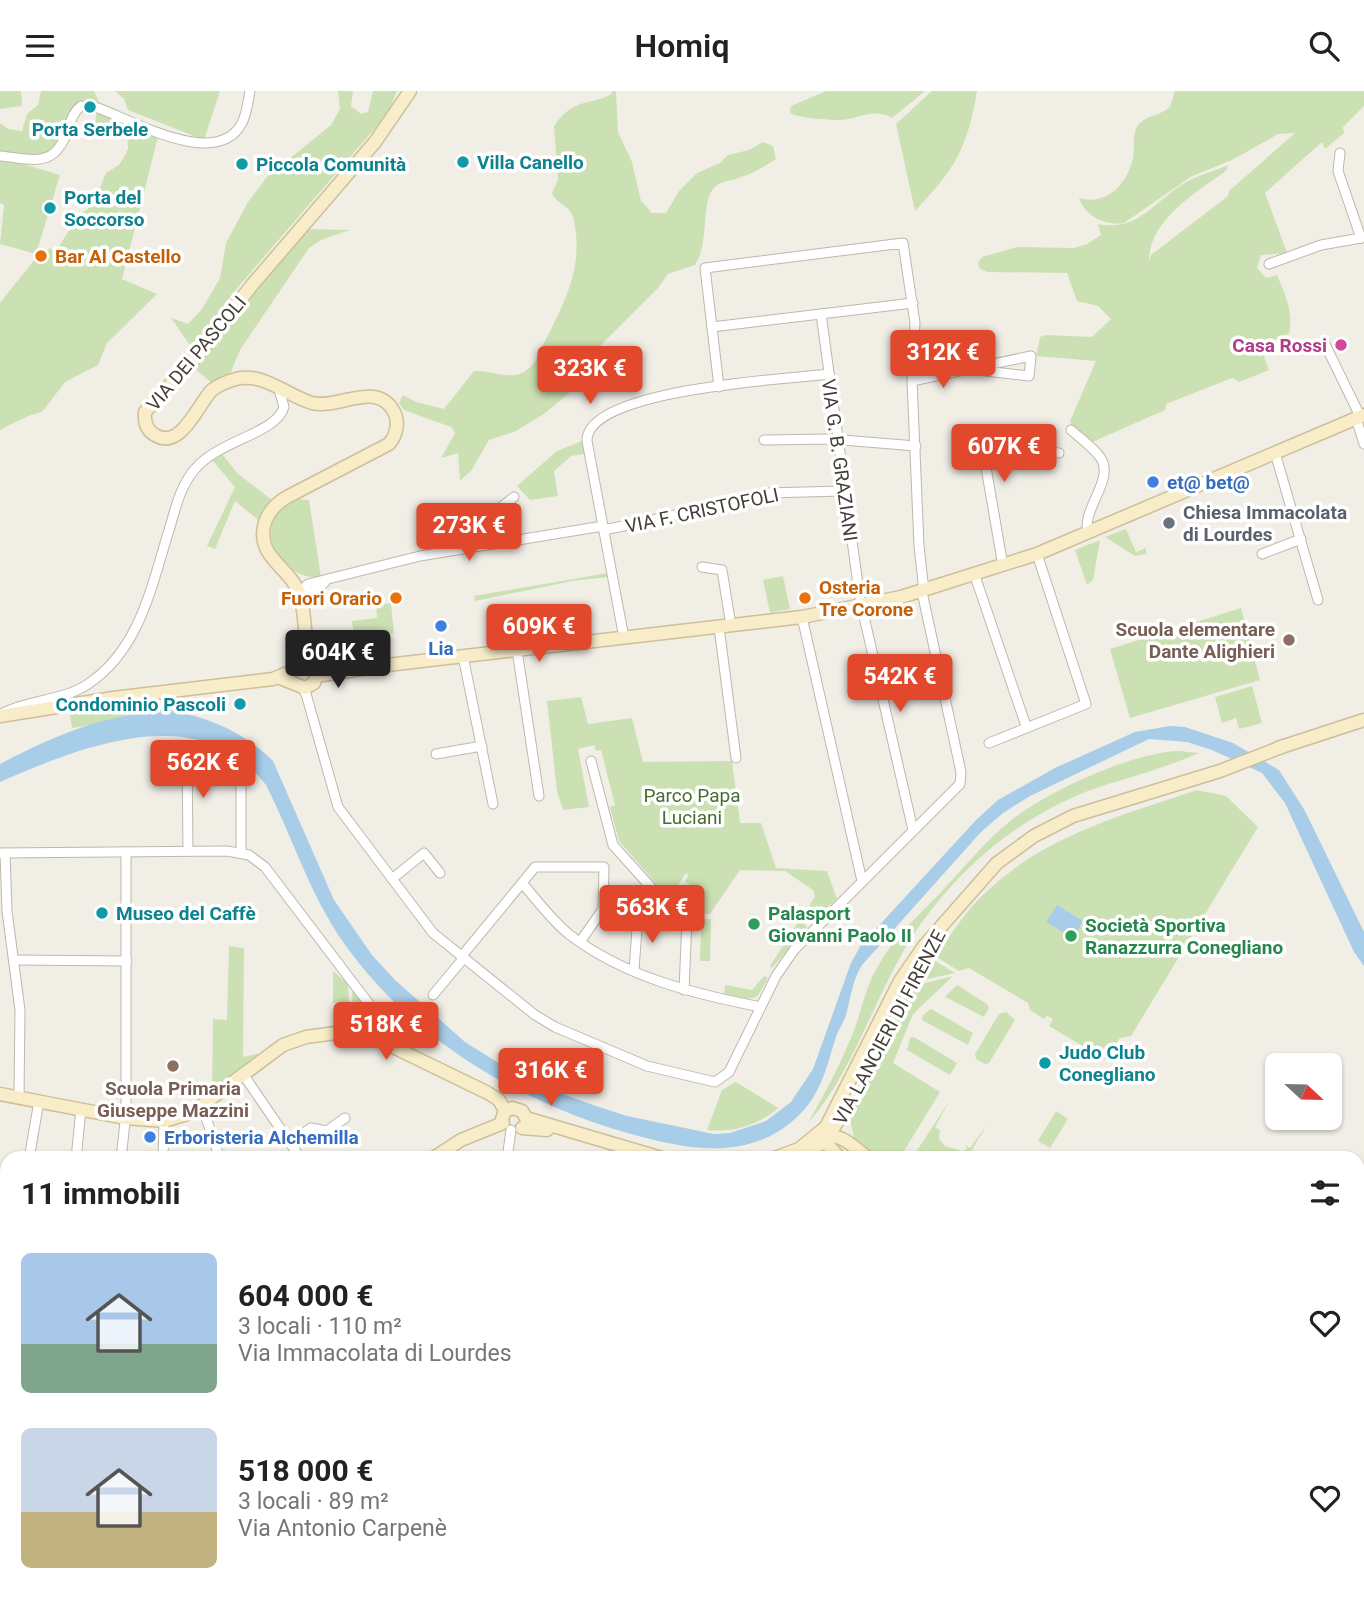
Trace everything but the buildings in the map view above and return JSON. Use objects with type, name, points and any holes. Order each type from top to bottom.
[{"type":"street","points":[[98,108],[189,142],[214,144],[232,135],[241,125],[250,91]]},
{"type":"street","name":"VIA DEI PASCOLI","points":[[394,116],[402,91]]},
{"type":"street","name":"VIA DEI PASCOLI","points":[[279,389],[250,378],[235,379],[218,386],[183,430],[172,437],[155,436],[145,421],[145,412],[152,402],[197,356],[252,285],[394,116],[410,91]]},
{"type":"street","points":[[0,156],[44,160],[52,157],[63,144],[75,111],[81,106]]},
{"type":"street","points":[[1269,264],[1321,245],[1363,237],[1338,171],[1340,153]]},
{"type":"street","points":[[279,389],[319,404],[374,396],[388,405],[397,421],[395,436],[385,447],[286,497],[270,512],[264,529],[264,544],[269,556],[305,591],[302,615],[306,678],[338,807],[433,933],[462,958],[555,1027],[647,1066],[705,1081],[719,1081],[729,1072],[788,958],[960,783],[961,778],[923,591],[912,381],[916,329],[903,243],[705,268],[719,387]]},
{"type":"street","points":[[712,327],[912,303]]},
{"type":"street","name":"VIA G. B. GRAZIANI","points":[[821,314],[843,491],[862,606],[913,830]]},
{"type":"street","points":[[1324,342],[1360,416],[1364,444]]},
{"type":"street","points":[[912,381],[968,369],[1018,359],[1031,356],[1029,376],[968,369]]},
{"type":"street","points":[[624,638],[587,441],[591,426],[624,405],[719,387],[829,374]]},
{"type":"street","points":[[0,715],[26,703],[79,690],[99,676],[120,654],[142,616],[185,483],[213,451],[276,421],[284,407],[279,389]]},
{"type":"street","points":[[0,715],[113,698],[280,678],[306,678],[354,669],[802,617],[862,606],[975,576],[1038,554],[1360,416]]},
{"type":"street","points":[[1071,430],[1102,459],[1105,473],[1087,521],[1088,533]]},
{"type":"street","points":[[764,440],[836,439],[916,446]]},
{"type":"street","points":[[1003,566],[983,450],[987,447],[1059,453]]},
{"type":"street","points":[[1275,453],[1318,600]]},
{"type":"street","name":"VIA F. CRISTOFOLI","points":[[305,591],[326,580],[443,552],[603,528],[755,498],[766,493],[843,491]]},
{"type":"street","points":[[443,552],[514,497]]},
{"type":"street","points":[[485,521],[489,533],[500,543]]},
{"type":"street","points":[[1262,554],[1301,539]]},
{"type":"street","points":[[989,743],[1086,704],[1038,554]]},
{"type":"street","points":[[702,567],[722,570],[736,758]]},
{"type":"street","points":[[975,576],[1026,726]]},
{"type":"street","points":[[802,617],[862,881]]},
{"type":"street","points":[[517,650],[539,796]]},
{"type":"street","points":[[463,656],[493,804]]},
{"type":"street","name":"VIA LANCIERI DI FIRENZE","points":[[859,1064],[900,981],[947,919],[997,863],[1034,836],[1073,816],[1364,720]]},
{"type":"street","points":[[436,754],[482,746]]},
{"type":"street","points":[[187,749],[188,851]]},
{"type":"street","points":[[591,761],[613,845],[656,893],[688,896],[684,990]]},
{"type":"street","points":[[238,770],[241,778],[241,852]]},
{"type":"street","points":[[122,1151],[125,1118],[126,852]]},
{"type":"street","points":[[19,1097],[20,1010],[2,853],[241,852],[265,867],[385,1025],[387,1034],[381,1041]]},
{"type":"street","points":[[392,879],[424,853],[440,873]]},
{"type":"street","points":[[433,995],[538,865],[604,867],[603,909],[580,941]]},
{"type":"street","points":[[522,883],[565,930],[634,970],[684,990],[761,1007]]},
{"type":"street","name":"VIA LANCIERI DI FIRENZE","points":[[826,1138],[848,1104],[900,997],[947,919]]},
{"type":"street","points":[[634,922],[637,929],[634,970]]},
{"type":"street","points":[[14,960],[127,961]]},
{"type":"street","points":[[0,1094],[125,1118],[164,1121],[193,1112],[274,1050],[306,1037],[343,1032],[381,1041],[495,1096],[513,1122],[509,1151]]},
{"type":"street","points":[[826,1138],[844,1103],[859,1064]]},
{"type":"street","points":[[799,1151],[826,1126],[859,1064]]},
{"type":"street","points":[[243,1075],[296,1151]]},
{"type":"street","points":[[30,1151],[39,1101]]},
{"type":"street","points":[[848,1104],[846,1126],[855,1147]]},
{"type":"street","points":[[202,1106],[217,1151]]},
{"type":"street","points":[[77,1151],[81,1109]]},
{"type":"street","points":[[290,1143],[311,1128],[327,1131],[345,1118]]},
{"type":"street","points":[[163,1151],[164,1121]]},
{"type":"street","points":[[444,1151],[461,1140],[513,1122],[565,1131],[636,1151]]},
{"type":"street","points":[[826,1138],[835,1151]]},
{"type":"street","points":[[802,1151],[826,1138],[846,1140],[860,1151]]},
{"type":"green space","points":[[0,91],[21,91],[22,106],[0,109]]},
{"type":"green space","points":[[41,91],[94,91],[100,104],[80,102],[60,143],[45,157],[0,153],[0,123],[8,129],[22,131],[27,114],[38,105]]},
{"type":"green space","points":[[115,91],[220,91],[204,140],[128,110],[124,99]]},
{"type":"green space","points":[[338,91],[353,91],[351,106],[361,114],[368,112],[373,91],[397,91],[388,113],[233,293],[192,348],[171,318],[188,324],[202,309],[220,278],[226,243],[248,202],[267,177],[331,125],[340,109]]},
{"type":"green space","points":[[616,91],[618,132],[632,162],[641,201],[652,213],[666,213],[679,191],[697,173],[720,163],[728,155],[749,150],[763,142],[773,146],[776,159],[764,167],[716,186],[708,201],[703,244],[695,265],[668,274],[658,288],[587,359],[596,370],[544,414],[516,431],[489,440],[471,471],[460,481],[458,453],[441,458],[455,433],[451,427],[404,410],[399,403],[403,395],[416,402],[444,409],[474,371],[514,375],[528,369],[535,362],[568,293],[576,257],[573,217],[552,193],[558,180],[554,126],[570,109],[602,98]]},
{"type":"green space","points":[[826,91],[925,91],[892,118],[872,114],[828,120],[790,113],[791,106]]},
{"type":"green space","points":[[932,91],[977,91],[964,144],[950,170],[915,211],[896,124]]},
{"type":"green space","points":[[1175,91],[1364,91],[1364,106],[1343,127],[1344,133],[1325,149],[1322,142],[1265,193],[1287,253],[1261,255],[1257,268],[1266,278],[1277,275],[1288,304],[1290,319],[1289,334],[1260,346],[1269,370],[1239,382],[1232,378],[1166,404],[1165,410],[1090,443],[1072,427],[1070,421],[1096,361],[1036,356],[1040,337],[1092,337],[1111,319],[1098,306],[1077,301],[1067,273],[988,272],[980,269],[978,263],[982,257],[1017,247],[1074,248],[1087,244],[1101,235],[1098,224],[1124,224],[1134,220],[1183,184],[1228,165],[1226,171],[1188,198],[1165,221],[1156,233],[1149,262],[1151,255],[1228,196],[1229,191],[1295,133],[1278,134],[1232,160],[1192,176],[1124,223],[1110,223],[1091,215],[1079,198],[1098,199],[1120,185],[1133,158],[1138,125],[1170,107]]},
{"type":"green space","points":[[97,111],[158,137],[122,279],[157,294],[107,343],[98,365],[65,382],[42,412],[0,430],[0,303],[35,259],[45,262],[49,248],[56,251],[80,213],[87,210],[97,195],[106,173],[119,165],[128,149],[127,132],[100,131],[95,123]]},
{"type":"green space","points":[[0,161],[20,163],[60,175],[36,254],[0,244],[4,205],[0,203]]},
{"type":"green space","points":[[304,229],[350,230],[321,240],[309,248],[240,350],[231,372],[212,383],[194,368]]},
{"type":"green space","points":[[582,441],[585,454],[571,456],[554,471],[558,496],[530,500],[517,486],[557,451]]},
{"type":"green space","points":[[224,450],[223,455],[237,473],[272,500],[258,520],[235,501],[215,549],[207,546],[235,487],[214,462],[208,460]]},
{"type":"green space","points":[[297,499],[309,500],[321,577],[299,573],[280,559],[274,550],[271,539],[276,516]]},
{"type":"green space","points":[[1126,529],[1136,552],[1146,548],[1146,554],[1135,556],[1105,537]]},
{"type":"green space","points":[[1100,540],[1093,580],[1087,585],[1075,550]]},
{"type":"green space","points":[[608,573],[609,577],[572,581],[475,601],[474,596]]},
{"type":"green space","points":[[783,576],[790,609],[770,613],[763,580]]},
{"type":"green space","points":[[391,603],[394,633],[354,638],[352,621],[377,618],[376,605]]},
{"type":"green space","points":[[1241,608],[1260,680],[1130,718],[1110,649]]},
{"type":"green space","points":[[1252,686],[1262,723],[1239,729],[1236,718],[1222,723],[1215,697]]},
{"type":"green space","name":"Parco Papa Luciani","points":[[581,697],[588,724],[632,718],[643,762],[732,761],[740,823],[761,823],[776,868],[827,871],[837,899],[814,919],[807,910],[815,896],[813,890],[785,871],[740,870],[710,914],[701,914],[700,890],[685,882],[688,875],[686,873],[676,888],[658,886],[619,841],[610,807],[615,805],[601,750],[596,751],[594,745],[578,749],[589,807],[563,810],[557,791],[547,701]]},
{"type":"green space","points":[[185,698],[185,714],[164,712],[72,728],[70,715]]},
{"type":"green space","points":[[1179,751],[1199,753],[1088,791],[1059,804],[1004,838],[955,882],[915,933],[898,961],[835,1087],[808,1123],[845,1053],[870,982],[883,957],[907,927],[991,838],[1025,810],[1066,787],[1138,758]]},
{"type":"green space","name":"Società Sportiva Ranazzurra Conegliano","points":[[1197,790],[1226,796],[1258,827],[1131,1036],[1120,1038],[1106,1060],[1049,1026],[1053,1019],[1047,1016],[1044,1019],[1030,1010],[1028,1003],[969,968],[959,971],[935,956],[978,900],[1027,860],[1080,831]]},
{"type":"green space","points":[[701,919],[711,919],[710,961],[700,961]]},
{"type":"green space","points":[[799,921],[803,921],[807,928],[772,968],[770,966]]},
{"type":"green space","points":[[229,946],[244,948],[243,1057],[266,1052],[212,1091],[213,1019],[227,1020]]},
{"type":"green space","points":[[935,961],[955,973],[918,981]]},
{"type":"green space","points":[[333,971],[348,984],[349,1003],[333,1003]]},
{"type":"green space","points":[[764,976],[768,978],[757,997],[747,999],[724,994],[725,985],[752,990]]},
{"type":"green space","points":[[953,976],[913,1014],[893,1063],[940,1092],[904,1151],[868,1151],[854,1138],[849,1115],[906,994],[909,995],[917,985]]},
{"type":"green space","points":[[957,985],[987,1004],[989,1008],[984,1017],[945,997]]},
{"type":"green space","points":[[352,988],[381,1025],[382,1029],[353,1024]]},
{"type":"green space","points":[[931,1009],[973,1033],[968,1045],[922,1020],[923,1015]]},
{"type":"green space","points":[[1006,1012],[1015,1020],[989,1063],[985,1064],[976,1059],[975,1054],[999,1014]]},
{"type":"green space","points":[[914,1037],[957,1063],[950,1075],[907,1050],[910,1038]]},
{"type":"green space","points":[[736,1082],[778,1108],[745,1127],[707,1130],[722,1090]]},
{"type":"green space","points":[[950,1100],[935,1127],[940,1130],[939,1139],[945,1146],[959,1151],[917,1151]]},
{"type":"green space","points":[[1056,1111],[1068,1119],[1050,1148],[1038,1141]]},
{"type":"green space","points":[[988,1123],[971,1151],[964,1151],[967,1149],[965,1145],[970,1148]]},
{"type":"water","points":[[176,712],[228,729],[252,743],[273,761],[334,900],[372,955],[395,980],[465,1042],[505,1067],[538,1085],[627,1116],[714,1134],[730,1133],[766,1121],[791,1102],[813,1069],[851,963],[861,945],[977,819],[998,800],[1055,768],[1135,732],[1170,726],[1185,727],[1233,743],[1279,770],[1305,811],[1364,932],[1364,966],[1354,952],[1285,803],[1262,773],[1212,750],[1187,742],[1149,739],[1030,796],[1003,813],[981,832],[862,965],[818,1089],[796,1118],[779,1131],[742,1146],[703,1148],[662,1142],[600,1125],[519,1091],[445,1045],[411,1018],[380,987],[338,934],[315,893],[266,785],[239,758],[208,743],[174,736],[139,737],[67,755],[0,782],[0,764],[64,734],[128,715]]},
{"type":"water","points":[[1057,905],[1083,921],[1073,938],[1046,922]]},
{"type":"place","name":"Porta Serbele","points":[[90,107]]},
{"type":"place","name":"Villa Canello","points":[[463,162]]},
{"type":"place","name":"Piccola Comunità","points":[[242,164]]},
{"type":"place","name":"Porta del Soccorso","points":[[50,208]]},
{"type":"place","name":"Bar Al Castello","points":[[41,256]]},
{"type":"place","name":"Casa Rossi","points":[[1341,345]]},
{"type":"place","name":"et@ bet@","points":[[1153,482]]},
{"type":"place","name":"Chiesa Immacolata di Lourdes","points":[[1169,523]]},
{"type":"place","name":"Fuori Orario","points":[[396,598]]},
{"type":"place","name":"Osteria Tre Corone","points":[[805,598]]},
{"type":"place","name":"Lia","points":[[441,626]]},
{"type":"place","name":"Scuola elementare Dante Alighieri","points":[[1289,640]]},
{"type":"place","name":"Condominio Pascoli","points":[[240,704]]},
{"type":"place","name":"Museo del Caffè","points":[[102,913]]},
{"type":"place","name":"Palasport Giovanni Paolo II","points":[[754,924]]},
{"type":"place","name":"Società Sportiva Ranazzurra Conegliano","points":[[1071,936]]},
{"type":"place","name":"Judo Club Conegliano","points":[[1045,1063]]},
{"type":"place","name":"Scuola Primaria Giuseppe Mazzini","points":[[173,1066]]},
{"type":"place","name":"Erboristeria Alchemilla","points":[[150,1137]]}]
